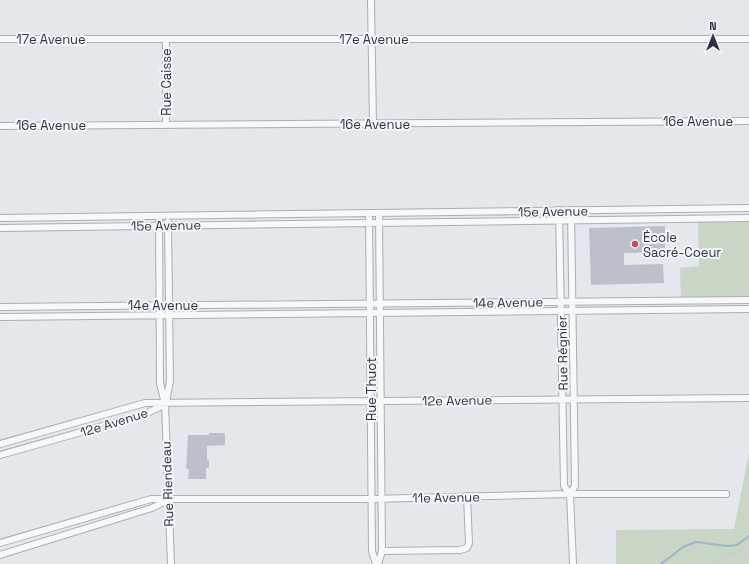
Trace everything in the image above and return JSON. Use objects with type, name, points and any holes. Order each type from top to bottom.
[{"type":"street","points":[[371,0],[373,124]]},
{"type":"street","name":"17e Avenue","points":[[0,39],[749,39]]},
{"type":"street","name":"Rue Caisse","points":[[166,39],[166,125]]},
{"type":"street","name":"16e Avenue","points":[[0,126],[749,121]]},
{"type":"street","name":"15e Avenue","points":[[0,218],[749,208]]},
{"type":"street","points":[[681,209],[682,219]]},
{"type":"street","name":"Rue Régnier","points":[[559,210],[564,486],[570,494],[573,564]]},
{"type":"street","name":"Rue Régnier","points":[[570,210],[575,486],[570,494]]},
{"type":"street","points":[[634,220],[635,210]]},
{"type":"street","name":"Rue Thuot","points":[[369,212],[372,551],[377,564]]},
{"type":"street","name":"Rue Thuot","points":[[377,564],[382,551],[379,212]]},
{"type":"street","points":[[472,212],[472,222]]},
{"type":"street","points":[[270,214],[270,224]]},
{"type":"street","name":"Rue Riendeau","points":[[159,216],[160,383],[165,404],[167,500],[171,564]]},
{"type":"street","name":"Rue Riendeau","points":[[165,404],[170,381],[168,216]]},
{"type":"street","points":[[61,226],[62,217]]},
{"type":"street","name":"15e Avenue","points":[[0,228],[749,218]]},
{"type":"street","name":"14e Avenue","points":[[0,307],[749,300]]},
{"type":"street","points":[[267,304],[268,314]]},
{"type":"street","points":[[59,306],[59,316]]},
{"type":"street","name":"14e Avenue","points":[[0,317],[749,309]]},
{"type":"street","name":"12e Avenue","points":[[0,444],[144,403],[749,398]]},
{"type":"street","name":"12e Avenue","points":[[0,455],[145,414],[165,404]]},
{"type":"street","name":"12e Avenue","points":[[59,427],[61,438]]},
{"type":"street","name":"11e Avenue","points":[[0,544],[151,499],[372,499],[570,494],[726,494]]},
{"type":"street","points":[[382,551],[460,550],[467,548],[469,543],[467,496]]},
{"type":"street","name":"11e Avenue","points":[[0,555],[152,508],[167,500]]},
{"type":"street","points":[[76,521],[79,530]]},
{"type":"path","points":[[706,564],[719,560],[733,552],[749,552]]},
{"type":"green space","points":[[749,219],[749,300],[681,299],[680,268],[699,266],[698,221]]},
{"type":"green space","points":[[749,453],[749,564],[616,564],[616,530],[734,529]]},
{"type":"building","points":[[665,226],[665,252],[624,253],[624,265],[663,264],[664,283],[591,285],[589,228]]},
{"type":"building","points":[[209,433],[225,433],[225,445],[207,446],[207,460],[209,460],[209,468],[206,468],[206,479],[188,479],[189,469],[186,469],[188,435],[209,435]]},
{"type":"waterway","points":[[661,564],[683,547],[696,542],[727,546],[737,545],[749,536]]},
{"type":"place","name":"École Sacré-Coeur","points":[[635,244]]}]
